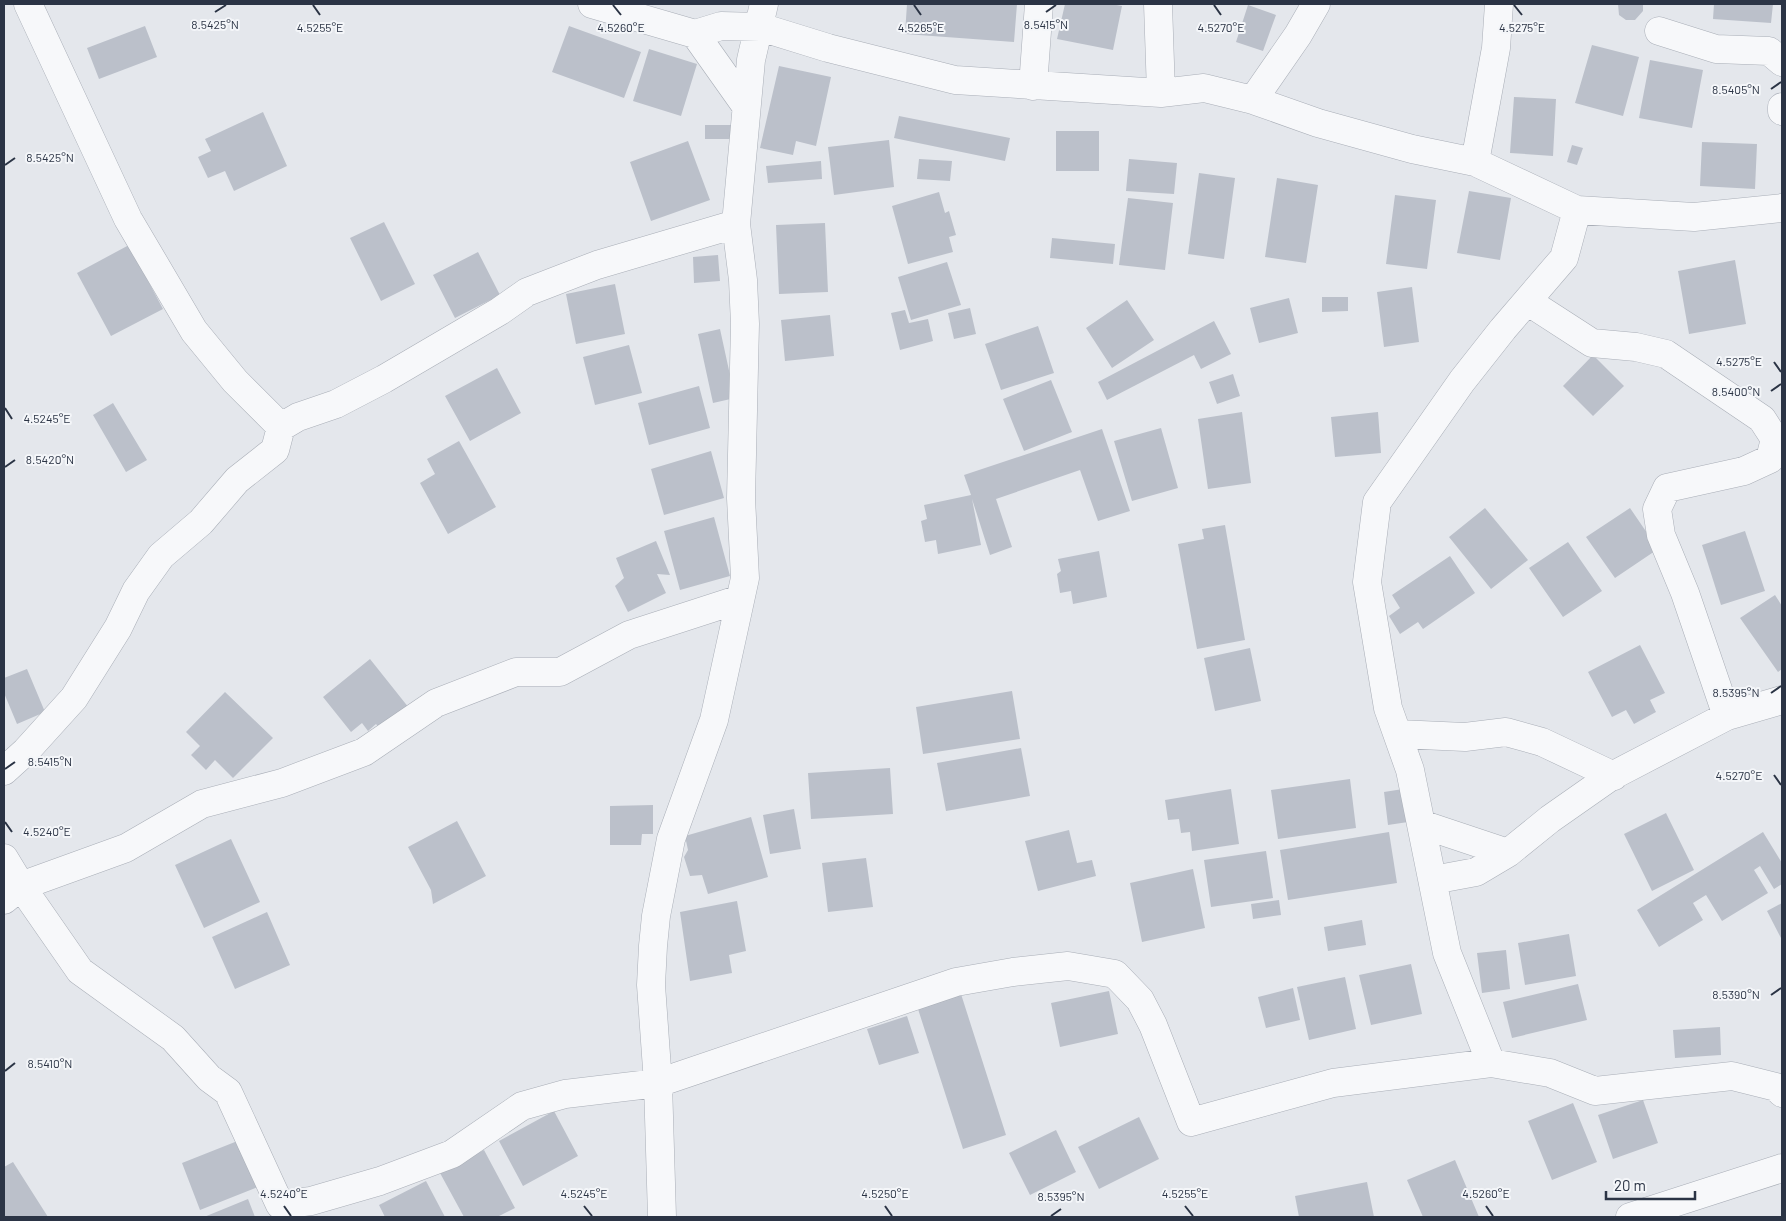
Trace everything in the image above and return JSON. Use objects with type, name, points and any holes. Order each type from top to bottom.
[{"type":"street","points":[[28,4],[128,219],[194,331],[235,381],[282,427]]},
{"type":"street","points":[[592,4],[695,34],[762,16],[828,48],[955,80],[1161,93],[1204,88],[1253,100],[1327,126],[1412,149],[1475,162],[1576,210],[1694,217],[1782,208]]},
{"type":"street","points":[[1034,86],[1039,4]]},
{"type":"street","points":[[1158,4],[1161,93]]},
{"type":"street","points":[[1253,100],[1298,35],[1316,4]]},
{"type":"street","points":[[1475,162],[1496,48],[1499,4]]},
{"type":"street","points":[[662,1217],[658,1083],[651,985],[656,916],[671,839],[714,720],[745,578],[742,498],[745,324],[743,280],[736,224],[751,60],[762,16]]},
{"type":"street","points":[[1659,31],[1716,49],[1769,51],[1782,62]]},
{"type":"street","points":[[695,34],[746,106]]},
{"type":"street","points":[[1491,1063],[1447,953],[1410,770],[1388,708],[1367,582],[1377,502],[1462,381],[1564,258],[1576,210]]},
{"type":"street","points":[[4,772],[26,751],[74,698],[110,642],[136,591],[161,556],[201,522],[237,480],[276,450],[282,427],[298,417],[336,404],[384,379],[500,311],[527,292],[598,265],[736,224]]},
{"type":"street","points":[[1527,301],[1592,342],[1636,347],[1666,354],[1762,419],[1775,439],[1770,460],[1744,471],[1667,488],[1658,509],[1661,536],[1686,593],[1727,716]]},
{"type":"street","points":[[12,893],[126,848],[202,804],[282,783],[364,752],[436,703],[516,672],[560,672],[629,635],[740,598]]},
{"type":"street","points":[[1432,880],[1476,872],[1508,853],[1550,819],[1614,776],[1727,716],[1782,700]]},
{"type":"street","points":[[1398,734],[1465,737],[1506,732],[1542,742],[1614,776]]},
{"type":"street","points":[[1421,824],[1508,853]]},
{"type":"street","points":[[4,858],[12,893],[80,971],[173,1038],[209,1078],[228,1092],[280,1205],[311,1201],[343,1192],[380,1181],[452,1154],[522,1106],[565,1094],[658,1083],[956,982],[1013,972],[1068,966],[1115,974],[1140,1000],[1192,1122],[1332,1083],[1491,1063],[1550,1073],[1595,1091],[1732,1076],[1776,1087],[1782,1093]]},
{"type":"street","points":[[1630,1217],[1782,1168]]},
{"type":"street","points":[[322,1217],[343,1192]]},
{"type":"building","points":[[907,4],[1017,4],[1014,42],[905,34]]},
{"type":"building","points":[[1065,4],[1111,4],[1122,6],[1113,50],[1057,39]]},
{"type":"building","points":[[1618,4],[1643,4],[1643,11],[1635,20],[1626,20],[1619,15]]},
{"type":"building","points":[[1714,4],[1773,4],[1771,23],[1713,19]]},
{"type":"building","points":[[1248,5],[1276,15],[1263,51],[1236,42]]},
{"type":"building","points":[[145,26],[157,57],[99,79],[87,48]]},
{"type":"building","points":[[569,26],[641,52],[624,98],[552,72]]},
{"type":"building","points":[[1592,45],[1639,57],[1623,116],[1575,103]]},
{"type":"building","points":[[649,49],[697,64],[681,116],[633,101]]},
{"type":"building","points":[[1650,60],[1703,70],[1692,128],[1639,118]]},
{"type":"building","points":[[779,66],[831,77],[816,146],[796,141],[793,155],[760,148]]},
{"type":"building","points":[[1514,97],[1556,99],[1553,156],[1510,153]]},
{"type":"building","points":[[263,112],[287,166],[234,191],[225,171],[208,178],[198,157],[211,151],[205,139]]},
{"type":"building","points":[[899,116],[1010,138],[1005,161],[894,138]]},
{"type":"building","points":[[705,125],[731,125],[730,139],[705,139]]},
{"type":"building","points":[[1056,131],[1099,131],[1099,171],[1056,171]]},
{"type":"building","points":[[889,140],[894,187],[834,195],[828,147]]},
{"type":"building","points":[[688,141],[710,200],[651,221],[630,162]]},
{"type":"building","points":[[1702,142],[1757,144],[1755,189],[1700,186]]},
{"type":"building","points":[[1572,145],[1583,148],[1577,165],[1567,162]]},
{"type":"building","points":[[919,159],[952,161],[950,181],[917,179]]},
{"type":"building","points":[[1129,159],[1177,163],[1174,194],[1126,191]]},
{"type":"building","points":[[821,161],[822,179],[768,183],[766,166]]},
{"type":"building","points":[[1199,173],[1235,178],[1224,259],[1188,254]]},
{"type":"building","points":[[1277,178],[1318,185],[1306,263],[1265,257]]},
{"type":"building","points":[[1469,191],[1511,198],[1500,260],[1457,253]]},
{"type":"building","points":[[939,192],[945,213],[949,211],[956,235],[949,237],[953,252],[908,264],[892,206]]},
{"type":"building","points":[[1395,195],[1436,200],[1427,269],[1386,264]]},
{"type":"building","points":[[1128,198],[1173,203],[1165,270],[1119,265]]},
{"type":"building","points":[[384,222],[415,284],[381,301],[350,238]]},
{"type":"building","points":[[825,223],[828,292],[779,294],[776,225]]},
{"type":"building","points":[[1052,238],[1115,244],[1113,264],[1050,258]]},
{"type":"building","points":[[129,245],[163,309],[111,336],[77,273]]},
{"type":"building","points":[[478,252],[500,295],[455,318],[433,275]]},
{"type":"building","points":[[718,255],[720,281],[694,283],[693,257]]},
{"type":"building","points":[[1735,260],[1746,324],[1689,334],[1678,271]]},
{"type":"building","points":[[947,262],[961,305],[911,320],[898,277]]},
{"type":"building","points":[[615,284],[625,334],[576,344],[566,294]]},
{"type":"building","points":[[1412,287],[1419,342],[1384,347],[1377,292]]},
{"type":"building","points":[[1322,297],[1348,297],[1348,311],[1322,312]]},
{"type":"building","points":[[1289,298],[1298,333],[1259,343],[1250,308]]},
{"type":"building","points":[[1127,300],[1154,340],[1112,368],[1086,328]]},
{"type":"building","points":[[970,308],[976,334],[954,339],[948,313]]},
{"type":"building","points":[[905,310],[909,323],[928,319],[933,341],[900,350],[891,313]]},
{"type":"building","points":[[830,315],[834,356],[785,361],[781,320]]},
{"type":"building","points":[[1214,321],[1231,354],[1201,369],[1194,355],[1107,400],[1098,382]]},
{"type":"building","points":[[1038,326],[1054,373],[1001,390],[985,344]]},
{"type":"building","points":[[720,329],[735,398],[713,403],[698,334]]},
{"type":"building","points":[[629,345],[642,393],[595,405],[583,357]]},
{"type":"building","points":[[1593,355],[1624,386],[1593,416],[1563,386]]},
{"type":"building","points":[[497,368],[521,413],[470,441],[445,396]]},
{"type":"building","points":[[1233,374],[1240,396],[1217,404],[1209,382]]},
{"type":"building","points":[[1051,380],[1072,432],[1024,451],[1003,399]]},
{"type":"building","points":[[699,386],[710,428],[649,445],[638,403]]},
{"type":"building","points":[[113,403],[147,460],[126,472],[93,415]]},
{"type":"building","points":[[1242,412],[1251,483],[1208,489],[1198,419]]},
{"type":"building","points":[[1378,412],[1381,453],[1335,457],[1331,417]]},
{"type":"building","points":[[1161,428],[1178,488],[1132,501],[1114,441]]},
{"type":"building","points":[[1102,429],[1130,511],[1098,521],[1080,470],[996,499],[1012,547],[990,555],[972,499],[981,545],[938,554],[936,540],[925,542],[921,521],[927,519],[924,505],[971,495],[964,475]]},
{"type":"building","points":[[459,441],[496,507],[448,534],[420,483],[435,474],[427,459]]},
{"type":"building","points":[[711,451],[724,498],[664,515],[651,469]]},
{"type":"building","points":[[1485,508],[1528,560],[1491,589],[1449,537]]},
{"type":"building","points":[[1630,508],[1658,549],[1615,578],[1586,537]]},
{"type":"building","points":[[714,517],[730,576],[680,590],[664,531]]},
{"type":"building","points":[[1225,525],[1245,640],[1197,649],[1178,544],[1204,539],[1202,529]]},
{"type":"building","points":[[1745,531],[1765,591],[1721,605],[1702,545]]},
{"type":"building","points":[[656,541],[670,575],[657,574],[666,593],[628,612],[615,586],[624,578],[616,558]]},
{"type":"building","points":[[1568,542],[1602,591],[1563,617],[1529,568]]},
{"type":"building","points":[[1099,551],[1107,597],[1073,604],[1071,591],[1060,593],[1057,574],[1061,571],[1058,559]]},
{"type":"building","points":[[1450,556],[1475,593],[1423,629],[1418,622],[1400,634],[1389,616],[1400,608],[1392,595]]},
{"type":"building","points":[[1775,595],[1782,606],[1782,669],[1778,672],[1740,618]]},
{"type":"building","points":[[1640,645],[1665,693],[1650,700],[1656,712],[1634,724],[1626,710],[1612,717],[1588,672]]},
{"type":"building","points":[[1250,648],[1261,701],[1215,711],[1204,658]]},
{"type":"building","points":[[370,659],[409,708],[381,730],[376,724],[368,731],[362,723],[351,732],[323,697]]},
{"type":"building","points":[[27,669],[45,712],[17,724],[4,693],[4,678]]},
{"type":"building","points":[[1012,691],[1020,739],[923,754],[916,707]]},
{"type":"building","points":[[225,692],[273,738],[233,778],[215,760],[206,770],[191,755],[200,746],[186,732]]},
{"type":"building","points":[[1021,748],[1030,796],[946,811],[937,763]]},
{"type":"building","points":[[890,768],[893,814],[811,819],[808,773]]},
{"type":"building","points":[[1350,779],[1356,828],[1278,839],[1271,790]]},
{"type":"building","points":[[1231,789],[1239,844],[1192,851],[1190,832],[1181,833],[1179,819],[1168,820],[1165,800]]},
{"type":"building","points":[[1403,789],[1408,822],[1388,825],[1384,792]]},
{"type":"building","points":[[653,805],[653,834],[642,834],[641,845],[610,845],[610,806]]},
{"type":"building","points":[[794,809],[801,849],[770,854],[763,815]]},
{"type":"building","points":[[1666,813],[1694,870],[1652,891],[1624,834]]},
{"type":"building","points":[[751,817],[768,877],[708,894],[702,875],[690,876],[684,857],[688,850],[685,836]]},
{"type":"building","points":[[457,821],[486,876],[433,904],[431,890],[408,847]]},
{"type":"building","points":[[1069,830],[1077,863],[1092,860],[1096,876],[1038,891],[1025,841]]},
{"type":"building","points":[[1389,832],[1397,883],[1288,900],[1280,850]]},
{"type":"building","points":[[1763,832],[1782,863],[1782,884],[1774,889],[1760,866],[1754,870],[1768,893],[1722,921],[1706,895],[1693,903],[1703,920],[1659,947],[1637,910]]},
{"type":"building","points":[[231,839],[260,902],[204,928],[175,865]]},
{"type":"building","points":[[1266,851],[1273,898],[1211,907],[1204,860]]},
{"type":"building","points":[[866,858],[873,907],[828,912],[822,863]]},
{"type":"building","points":[[1193,869],[1205,928],[1142,942],[1130,883]]},
{"type":"building","points":[[1279,900],[1281,915],[1253,919],[1251,904]]},
{"type":"building","points":[[737,901],[746,951],[729,955],[732,973],[690,981],[680,912]]},
{"type":"building","points":[[1782,903],[1782,940],[1767,911]]},
{"type":"building","points":[[267,912],[290,965],[235,989],[212,937]]},
{"type":"building","points":[[1362,920],[1366,945],[1328,951],[1324,927]]},
{"type":"building","points":[[1569,934],[1576,976],[1525,985],[1518,943]]},
{"type":"building","points":[[1506,950],[1510,989],[1482,993],[1477,953]]},
{"type":"building","points":[[1411,964],[1422,1014],[1371,1025],[1359,975]]},
{"type":"building","points":[[1345,977],[1356,1029],[1309,1040],[1297,987]]},
{"type":"building","points":[[1578,984],[1587,1020],[1512,1038],[1503,1002]]},
{"type":"building","points":[[1293,988],[1300,1020],[1266,1028],[1258,997]]},
{"type":"building","points":[[1109,991],[1118,1034],[1060,1047],[1051,1003]]},
{"type":"building","points":[[961,994],[1006,1135],[963,1149],[918,1009]]},
{"type":"building","points":[[907,1016],[919,1053],[879,1065],[867,1029]]},
{"type":"building","points":[[1720,1027],[1721,1055],[1675,1058],[1673,1030]]},
{"type":"building","points":[[1643,1100],[1658,1143],[1613,1159],[1598,1115]]},
{"type":"building","points":[[1573,1103],[1597,1162],[1552,1180],[1528,1121]]},
{"type":"building","points":[[554,1111],[578,1156],[523,1186],[499,1141]]},
{"type":"building","points":[[1139,1117],[1159,1159],[1099,1189],[1078,1147]]},
{"type":"building","points":[[1056,1130],[1076,1172],[1030,1195],[1009,1153]]},
{"type":"building","points":[[240,1140],[258,1187],[200,1210],[182,1163]]},
{"type":"building","points":[[484,1150],[515,1208],[497,1217],[464,1217],[440,1173]]},
{"type":"building","points":[[1455,1160],[1479,1217],[1423,1217],[1407,1180]]},
{"type":"building","points":[[13,1162],[48,1217],[4,1217],[4,1167]]},
{"type":"building","points":[[426,1181],[445,1217],[385,1217],[379,1205]]},
{"type":"building","points":[[1367,1182],[1374,1217],[1299,1217],[1295,1196]]},
{"type":"building","points":[[248,1199],[255,1217],[204,1217]]}]
